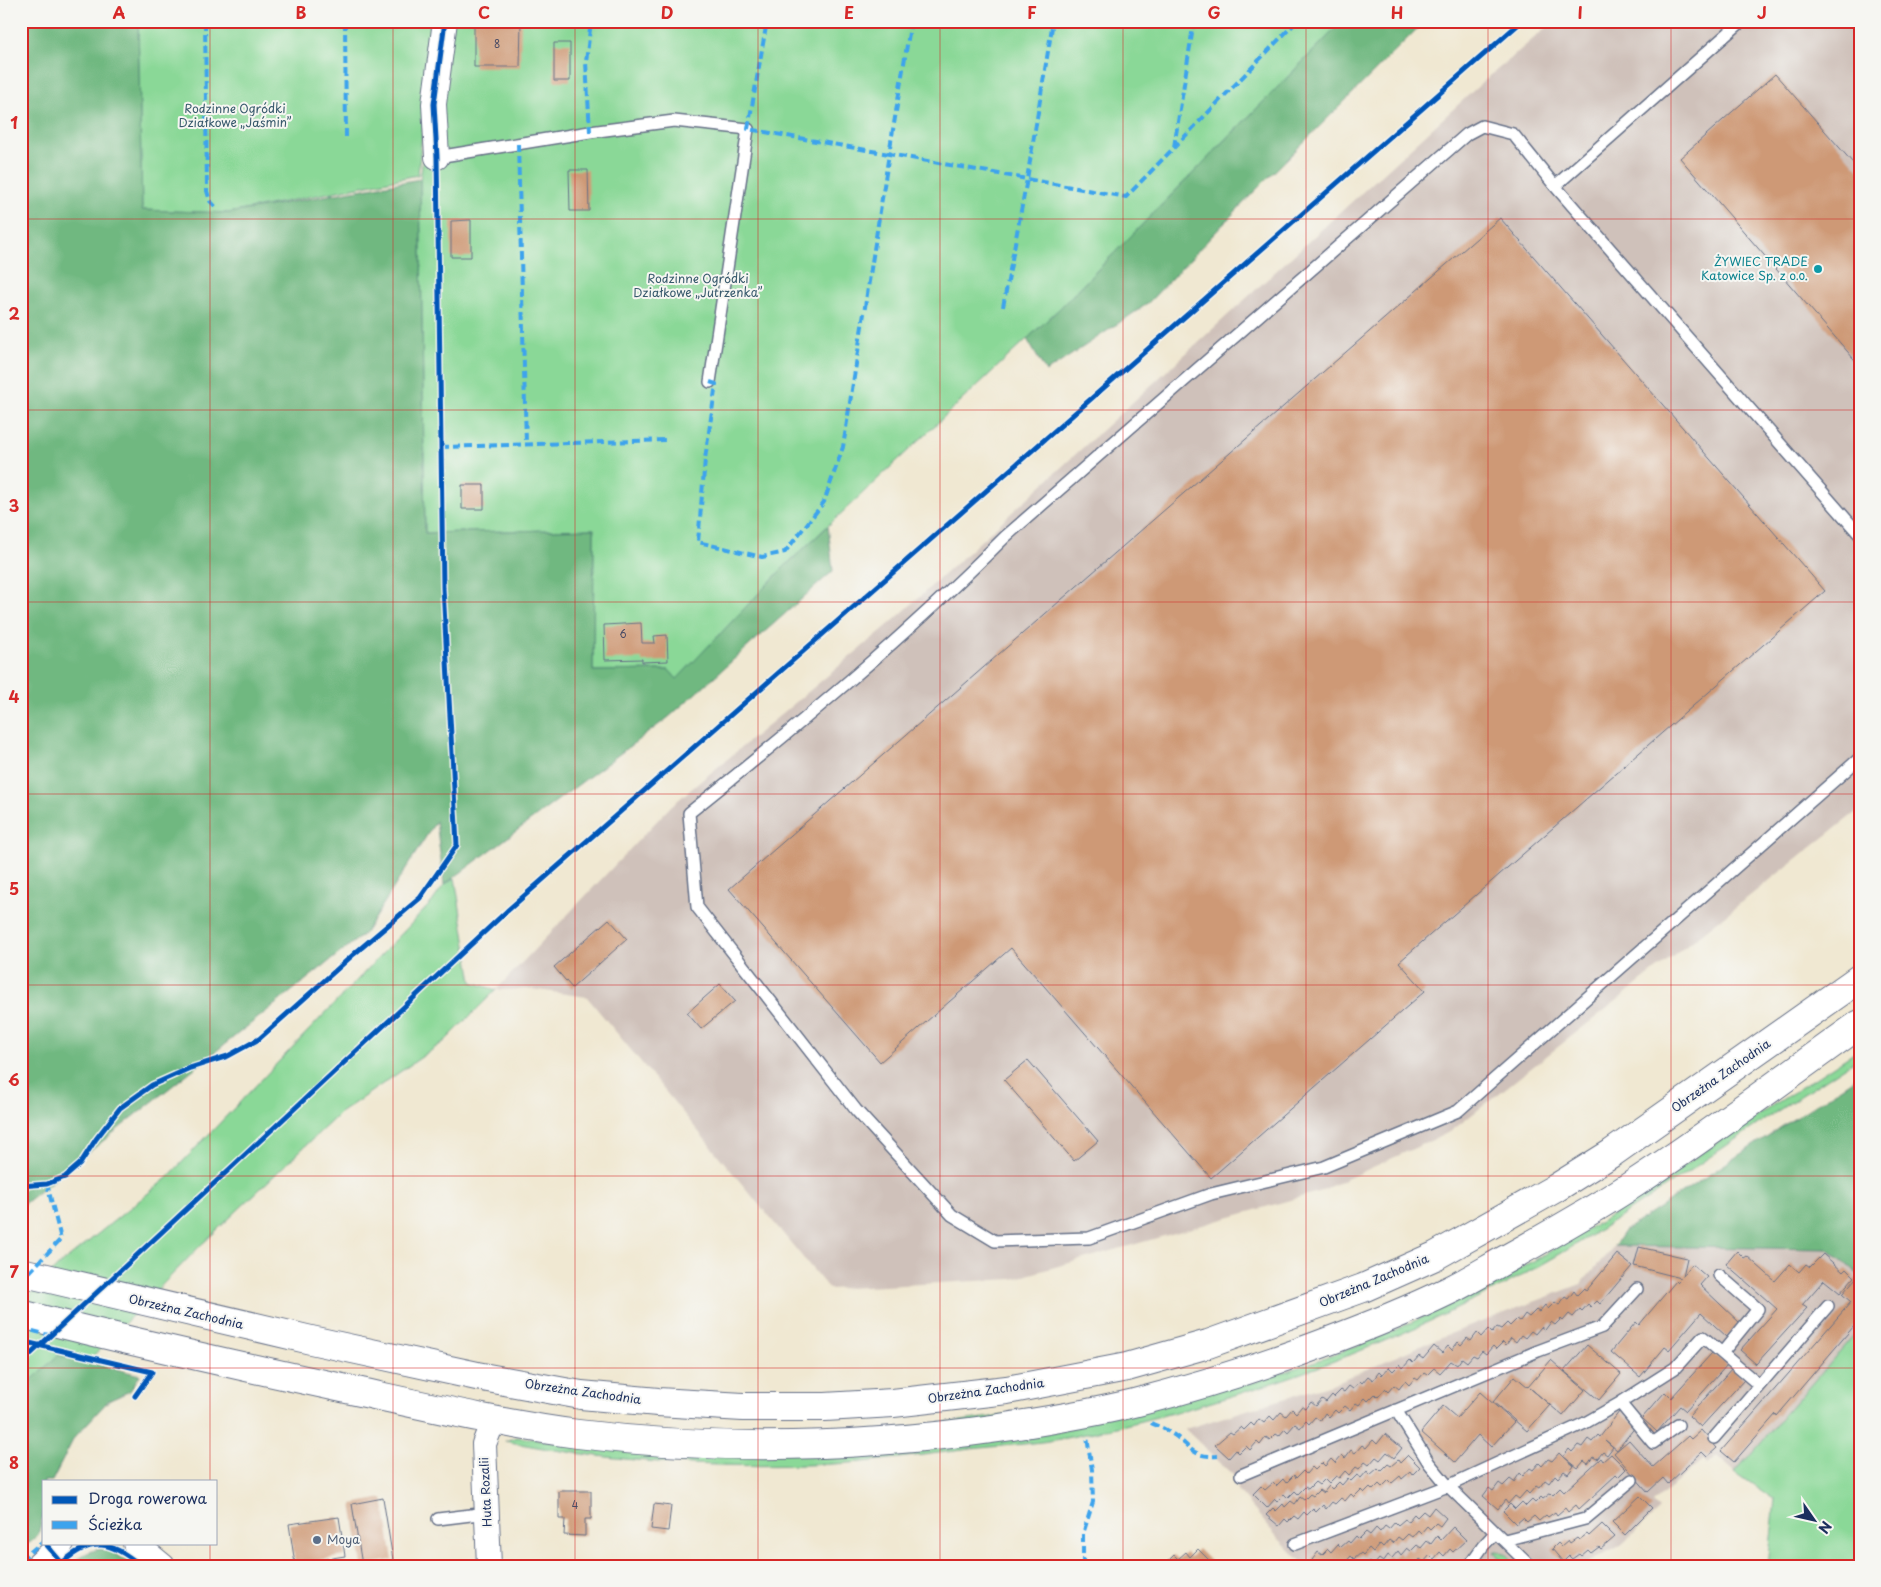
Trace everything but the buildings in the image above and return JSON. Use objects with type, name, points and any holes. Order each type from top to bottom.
[{"type":"street","points":[[437,157],[434,104],[445,21]]},
{"type":"street","name":"Obrzeżna Zachodnia","points":[[21,1272],[169,1308],[477,1376],[581,1395],[744,1407],[825,1407],[893,1403],[1007,1390],[1127,1367],[1208,1344],[1363,1288],[1435,1256],[1556,1188],[1612,1153],[1860,978]]},
{"type":"street","points":[[21,1314],[142,1345],[493,1421],[577,1434],[654,1441],[822,1444],[967,1432],[1048,1421],[1130,1404],[1216,1380],[1296,1354],[1376,1324],[1466,1281],[1635,1184],[1860,1024]]},
{"type":"street","name":"Huta Rozalii","points":[[489,1566],[484,1444],[493,1421]]},
{"type":"street","points":[[37,1566],[61,1544]]},
{"type":"street","points":[[137,1544],[163,1566]]},
{"type":"lane","points":[[1555,186],[1742,21]]},
{"type":"lane","points":[[437,157],[590,132],[674,121],[748,129],[710,382]]},
{"type":"lane","points":[[1860,535],[1555,186],[1513,134],[1482,126],[1467,134],[1005,537],[969,573],[901,635],[810,714],[689,813],[697,907],[856,1110],[952,1215],[995,1240],[1089,1238],[1211,1194],[1324,1167],[1458,1111],[1860,758]]},
{"type":"lane","points":[[1719,1274],[1758,1309],[1722,1353]]},
{"type":"lane","points":[[1241,1475],[1538,1350],[1602,1327],[1637,1289]]},
{"type":"lane","points":[[1714,1438],[1828,1306]]},
{"type":"lane","points":[[1295,1544],[1448,1486],[1585,1423],[1675,1368],[1703,1337],[1759,1385]]},
{"type":"lane","points":[[1620,1403],[1653,1443],[1678,1425]]},
{"type":"lane","points":[[1396,1410],[1429,1463],[1448,1486],[1530,1566]]},
{"type":"lane","points":[[1470,1566],[1483,1546],[1500,1537],[1586,1519],[1632,1480]]},
{"type":"lane","points":[[438,1519],[487,1513]]},
{"type":"shaded area","points":[[1554,21],[1860,21],[1860,809],[1450,1132],[1318,1192],[1013,1279],[829,1289],[587,997],[531,989],[496,990],[671,806],[892,622],[1484,81]]},
{"type":"shaded area","points":[[1614,1246],[1830,1249],[1860,1276],[1860,1328],[1735,1472],[1717,1456],[1707,1465],[1702,1460],[1653,1503],[1660,1510],[1620,1546],[1582,1566],[1306,1566],[1279,1539],[1238,1491],[1236,1478],[1185,1429],[1332,1384],[1434,1340],[1581,1284]]},
{"type":"green space","points":[[21,21],[138,21],[142,210],[229,213],[420,179],[425,533],[594,529],[593,671],[669,670],[677,679],[784,567],[828,526],[833,571],[669,717],[444,885],[436,821],[365,933],[21,1206]]},
{"type":"green space","name":"Rodzinne Ogródki Działkowe „Jaśmin”","points":[[138,21],[433,21],[418,175],[229,213],[142,210]]},
{"type":"green space","name":"Rodzinne Ogródki Działkowe „Jutrzenka”","points":[[444,21],[1343,21],[1059,309],[784,567],[677,680],[669,670],[593,671],[594,529],[425,533],[420,179]]},
{"type":"green space","points":[[1343,21],[1425,21],[1253,193],[1147,304],[1046,372],[1027,339],[1059,309]]},
{"type":"green space","points":[[455,878],[472,982],[496,990],[445,1041],[340,1113],[200,1246],[21,1430],[21,1305],[57,1267],[167,1178],[432,902],[444,885]]},
{"type":"green space","points":[[1860,1049],[1860,1057],[1646,1200],[1566,1251],[1510,1282],[1404,1333],[1351,1355],[1296,1375],[1185,1410],[1058,1440],[832,1464],[750,1466],[668,1463],[586,1455],[505,1441],[517,1437],[689,1456],[1248,1384],[1325,1358],[1384,1335],[1464,1298],[1530,1263],[1615,1213],[1720,1140]]},
{"type":"green space","points":[[1860,1075],[1860,1276],[1829,1249],[1614,1246],[1624,1231]]},
{"type":"green space","points":[[1860,1328],[1860,1566],[1768,1566],[1775,1500],[1735,1472]]},
{"type":"green space","points":[[58,1355],[140,1375],[130,1391],[108,1401],[74,1438],[53,1480],[42,1480],[42,1519],[38,1535],[21,1550],[21,1390]]},
{"type":"green space","points":[[101,1549],[113,1552],[134,1566],[69,1566],[91,1551]]},
{"type":"green space","points":[[1494,1552],[1505,1554],[1517,1566],[1507,1566]]},
{"type":"marked path","points":[[205,21],[207,191],[210,201],[216,207]]},
{"type":"marked path","points":[[345,21],[346,139]]},
{"type":"marked path","points":[[590,132],[586,62],[591,21]]},
{"type":"marked path","points":[[710,382],[716,384],[705,459],[698,542],[762,557],[785,552],[824,502],[843,447],[889,154],[748,129],[767,21]]},
{"type":"marked path","points":[[911,21],[889,154],[1126,197],[1297,21]]},
{"type":"marked path","points":[[1003,307],[1027,179],[1053,21]]},
{"type":"marked path","points":[[1174,147],[1194,21]]},
{"type":"marked path","points":[[518,144],[526,443]]},
{"type":"marked path","points":[[441,447],[667,440]]},
{"type":"marked path","points":[[21,1281],[61,1239],[47,1184]]},
{"type":"marked path","points":[[21,1328],[49,1335],[52,1332]]},
{"type":"marked path","points":[[1151,1423],[1165,1429],[1201,1455],[1218,1456]]},
{"type":"marked path","points":[[1083,1566],[1083,1534],[1093,1502],[1092,1470],[1087,1437]]},
{"type":"marked path","points":[[21,1560],[42,1542]]},
{"type":"cycle path","points":[[21,1186],[47,1184],[65,1177],[80,1164],[96,1139],[120,1108],[152,1085],[190,1068],[228,1056],[259,1039],[420,898],[457,845],[443,588],[437,157],[434,104],[445,21]]},
{"type":"cycle path","points":[[21,1363],[507,911],[1522,21]]},
{"type":"cycle path","points":[[21,1341],[152,1372],[135,1396]]},
{"type":"cycle path","points":[[46,1544],[62,1563],[83,1549],[92,1545],[101,1545],[120,1551],[141,1566]]},
{"type":"place","name":"ŻYWIEC TRADE Katowice Sp. z o.o.","points":[[1818,269]]},
{"type":"place","name":"Moya","points":[[317,1540]]}]
